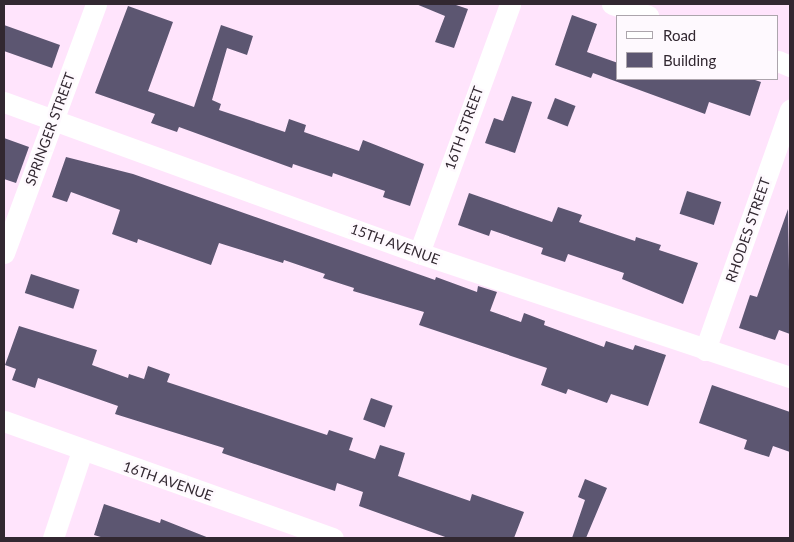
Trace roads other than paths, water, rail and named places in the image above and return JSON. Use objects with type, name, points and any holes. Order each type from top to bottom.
[{"type":"street","name":"SPRINGER STREET","points":[[4,254],[96,4]]},
{"type":"street","name":"16TH STREET","points":[[419,253],[510,4]]},
{"type":"street","points":[[612,4],[645,15]]},
{"type":"street","name":"15TH AVENUE","points":[[4,102],[419,253],[790,377]]},
{"type":"street","name":"RHODES STREET","points":[[706,350],[790,110]]},
{"type":"street","name":"16TH AVENUE","points":[[4,421],[82,452],[333,538]]},
{"type":"street","points":[[54,538],[82,452]]}]
